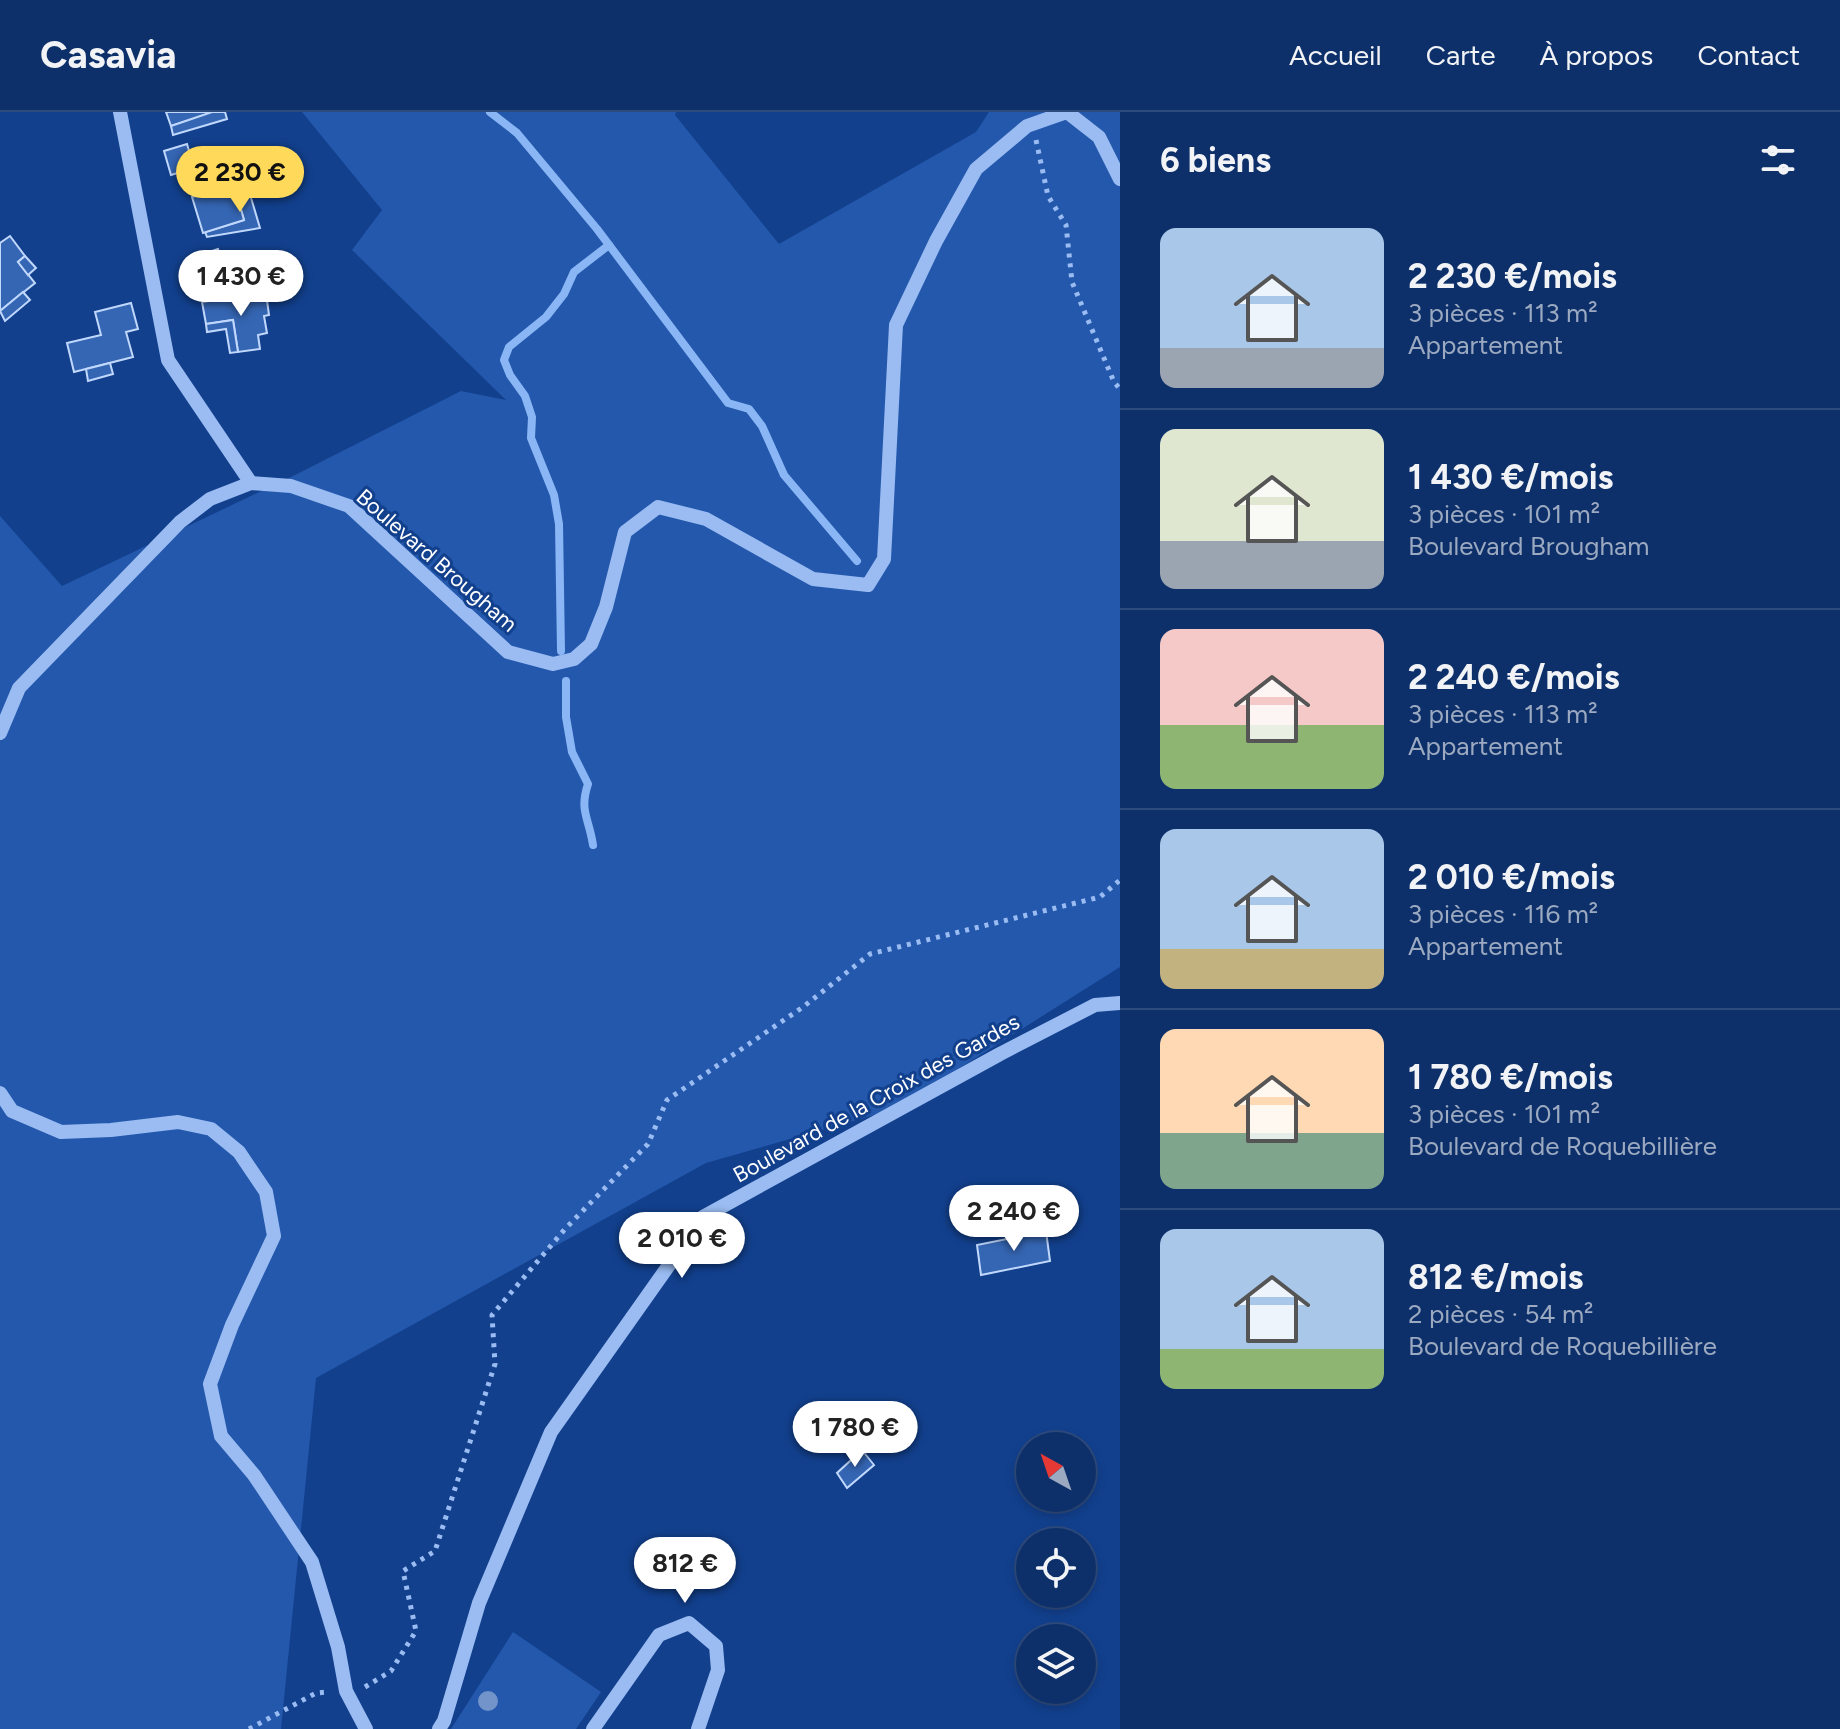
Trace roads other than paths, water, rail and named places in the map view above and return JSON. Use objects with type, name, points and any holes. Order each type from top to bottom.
[{"type":"street","points":[[120,112],[168,360],[251,483]]},
{"type":"street","points":[[1067,112],[1099,137],[1120,179]]},
{"type":"street","name":"Boulevard Brougham","points":[[0,733],[19,688],[180,522],[210,499],[251,483],[291,486],[349,506],[508,652],[553,664],[574,659],[591,644],[606,607],[625,532],[658,507],[706,519],[813,579],[868,585],[884,559],[896,325],[936,241],[976,169],[1027,126],[1067,112]]},
{"type":"street","name":"Boulevard de la Croix des Gardes","points":[[439,1729],[463,1665],[479,1603],[551,1432],[703,1217],[1095,1005],[1120,1003]]},
{"type":"street","points":[[0,1093],[12,1111],[61,1132],[178,1122],[211,1129],[239,1152],[266,1192],[274,1236],[232,1325],[210,1384],[221,1436],[254,1475],[312,1562],[338,1647],[346,1691],[366,1729]]},
{"type":"street","points":[[593,1729],[659,1635],[689,1623],[716,1646],[718,1670],[698,1729]]},
{"type":"waterway","points":[[490,112],[517,133],[597,229],[728,403],[749,409],[762,426],[784,475],[857,561]]},
{"type":"waterway","points":[[561,651],[559,524],[554,495],[531,438],[532,417],[525,396],[504,360],[509,347],[546,317],[564,294],[574,272],[609,245]]},
{"type":"waterway","points":[[566,681],[566,717],[572,752],[588,784],[585,808],[593,845]]}]
